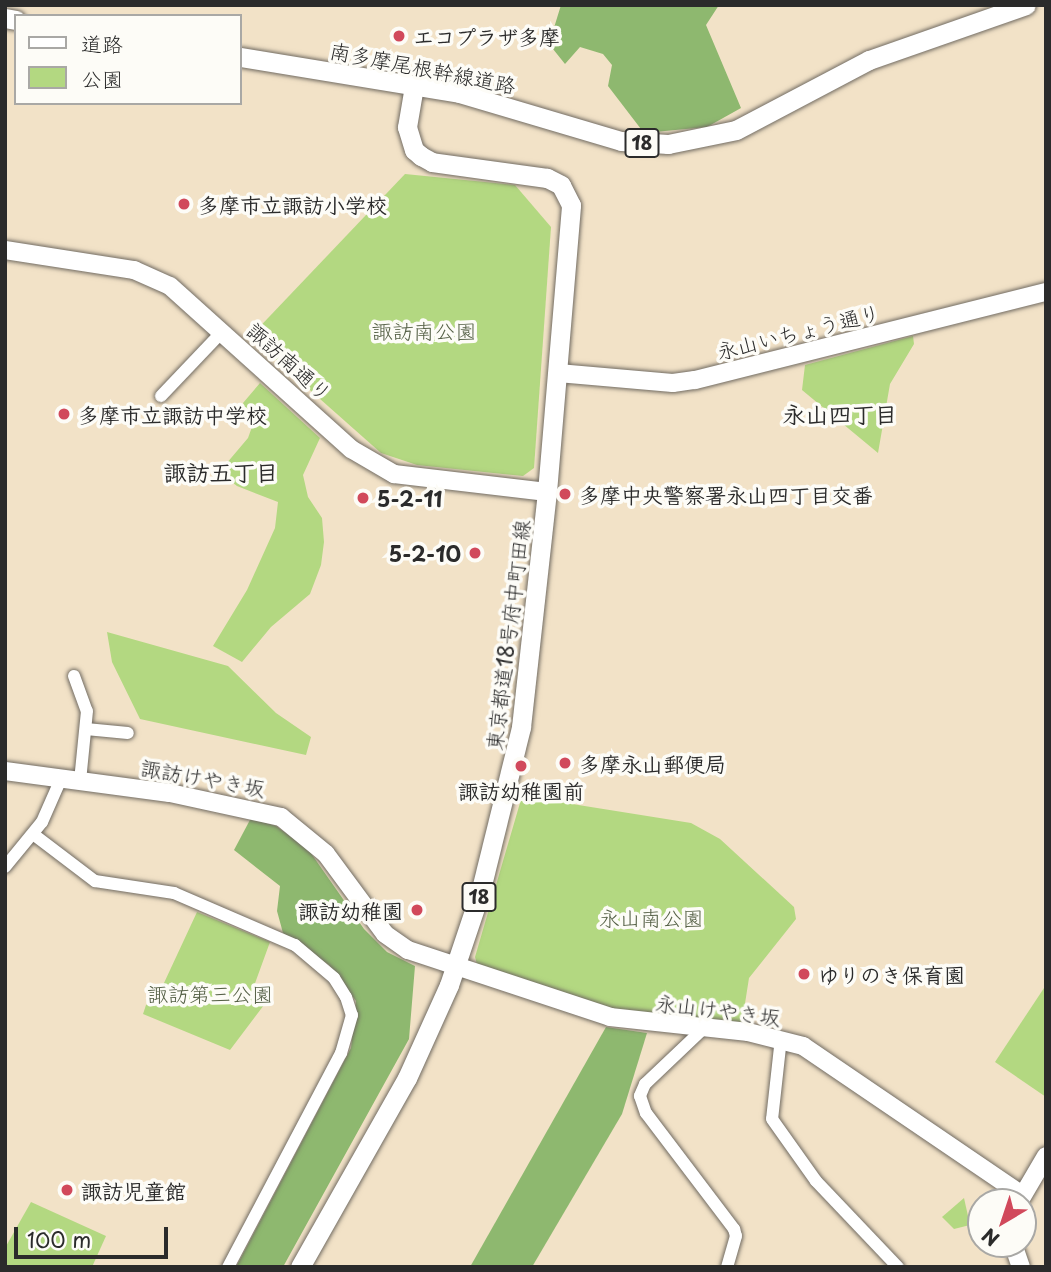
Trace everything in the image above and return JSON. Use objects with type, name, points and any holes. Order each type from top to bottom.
[{"type":"main road","name":"南多摩尾根幹線道路","points":[[242,57],[490,100],[621,141],[679,143],[736,130],[869,60],[1026,5]]},
{"type":"main road","name":"東京都道18号府中町田線","points":[[300,1267],[407,1078],[455,969],[498,831],[521,727],[547,492],[572,218],[568,193],[547,178],[432,162],[421,156],[414,150],[407,127],[414,86]]},
{"type":"street","name":"諏訪南通り","points":[[5,250],[146,274],[181,294],[372,464],[412,478],[547,492]]},
{"type":"street","name":"永山いちょう通り","points":[[558,373],[689,381],[1046,292]]},
{"type":"street","points":[[161,396],[223,331]]},
{"type":"street","points":[[74,676],[87,711],[80,781]]},
{"type":"street","points":[[86,729],[128,733]]},
{"type":"street","name":"諏訪けやき坂","points":[[5,771],[255,808],[281,817],[326,854],[385,934],[408,950],[455,969]]},
{"type":"street","points":[[5,867],[33,834],[60,781]]},
{"type":"street","points":[[33,834],[94,881],[198,902],[295,945],[341,987],[352,1015],[341,1052],[228,1267]]},
{"type":"street","name":"永山けやき坂","points":[[455,969],[610,1017],[781,1038],[818,1053],[1006,1188]]},
{"type":"street","points":[[703,1029],[645,1084],[640,1096],[646,1113],[733,1229],[736,1236],[727,1267]]},
{"type":"street","points":[[781,1038],[772,1119],[816,1181],[898,1267]]},
{"type":"street","points":[[1026,1188],[1046,1156]]},
{"type":"green space","points":[[561,5],[719,5],[706,25],[741,108],[707,127],[644,133],[608,86],[612,65],[603,54],[580,47],[565,64],[549,44]]},
{"type":"green space","name":"諏訪南公園","points":[[405,174],[515,185],[551,227],[534,468],[523,476],[417,465],[381,453],[250,337]]},
{"type":"green space","points":[[913,336],[914,344],[890,384],[878,453],[802,390],[805,365]]},
{"type":"green space","points":[[260,383],[320,438],[303,475],[308,497],[322,518],[324,542],[321,565],[310,594],[271,627],[242,662],[213,646],[247,590],[275,528],[278,502],[237,486],[224,476],[226,464],[248,438],[253,424],[243,403]]},
{"type":"green space","points":[[107,632],[228,666],[276,713],[311,737],[306,755],[140,719],[112,662]]},
{"type":"green space","name":"永山南公園","points":[[522,796],[691,823],[720,839],[794,907],[796,919],[749,978],[741,1029],[631,1015],[479,971],[475,957]]},
{"type":"green space","points":[[251,818],[276,826],[308,849],[364,929],[387,952],[415,966],[409,1039],[283,1267],[236,1267],[351,1048],[356,1001],[329,965],[283,933],[277,911],[280,886],[234,850]]},
{"type":"green space","name":"諏訪第三公園","points":[[197,912],[270,942],[254,986],[267,1001],[230,1050],[143,1014],[146,1005],[157,998]]},
{"type":"green space","points":[[1046,985],[1046,1097],[995,1062]]},
{"type":"green space","points":[[606,1027],[647,1033],[622,1114],[532,1267],[470,1267]]},
{"type":"green space","points":[[964,1198],[967,1226],[954,1229],[942,1217]]},
{"type":"green space","points":[[31,1202],[106,1236],[92,1267],[5,1267],[5,1248]]},
{"type":"place","name":"エコプラザ多摩","points":[[399,36]]},
{"type":"place","name":"多摩市立諏訪小学校","points":[[184,204]]},
{"type":"place","name":"多摩市立諏訪中学校","points":[[64,414]]},
{"type":"place","name":"多摩中央警察署永山四丁目交番","points":[[565,494]]},
{"type":"place","name":"5-2-11","points":[[363,498]]},
{"type":"place","name":"5-2-10","points":[[475,553]]},
{"type":"place","name":"多摩永山郵便局","points":[[565,763]]},
{"type":"place","name":"諏訪幼稚園前","points":[[521,766]]},
{"type":"place","name":"諏訪幼稚園","points":[[417,910]]},
{"type":"place","name":"ゆりのき保育園","points":[[804,974]]},
{"type":"place","name":"諏訪児童館","points":[[67,1190]]},
{"type":"district","name":"永山四丁目","points":[[840,414]]},
{"type":"district","name":"諏訪五丁目","points":[[221,472]]}]
